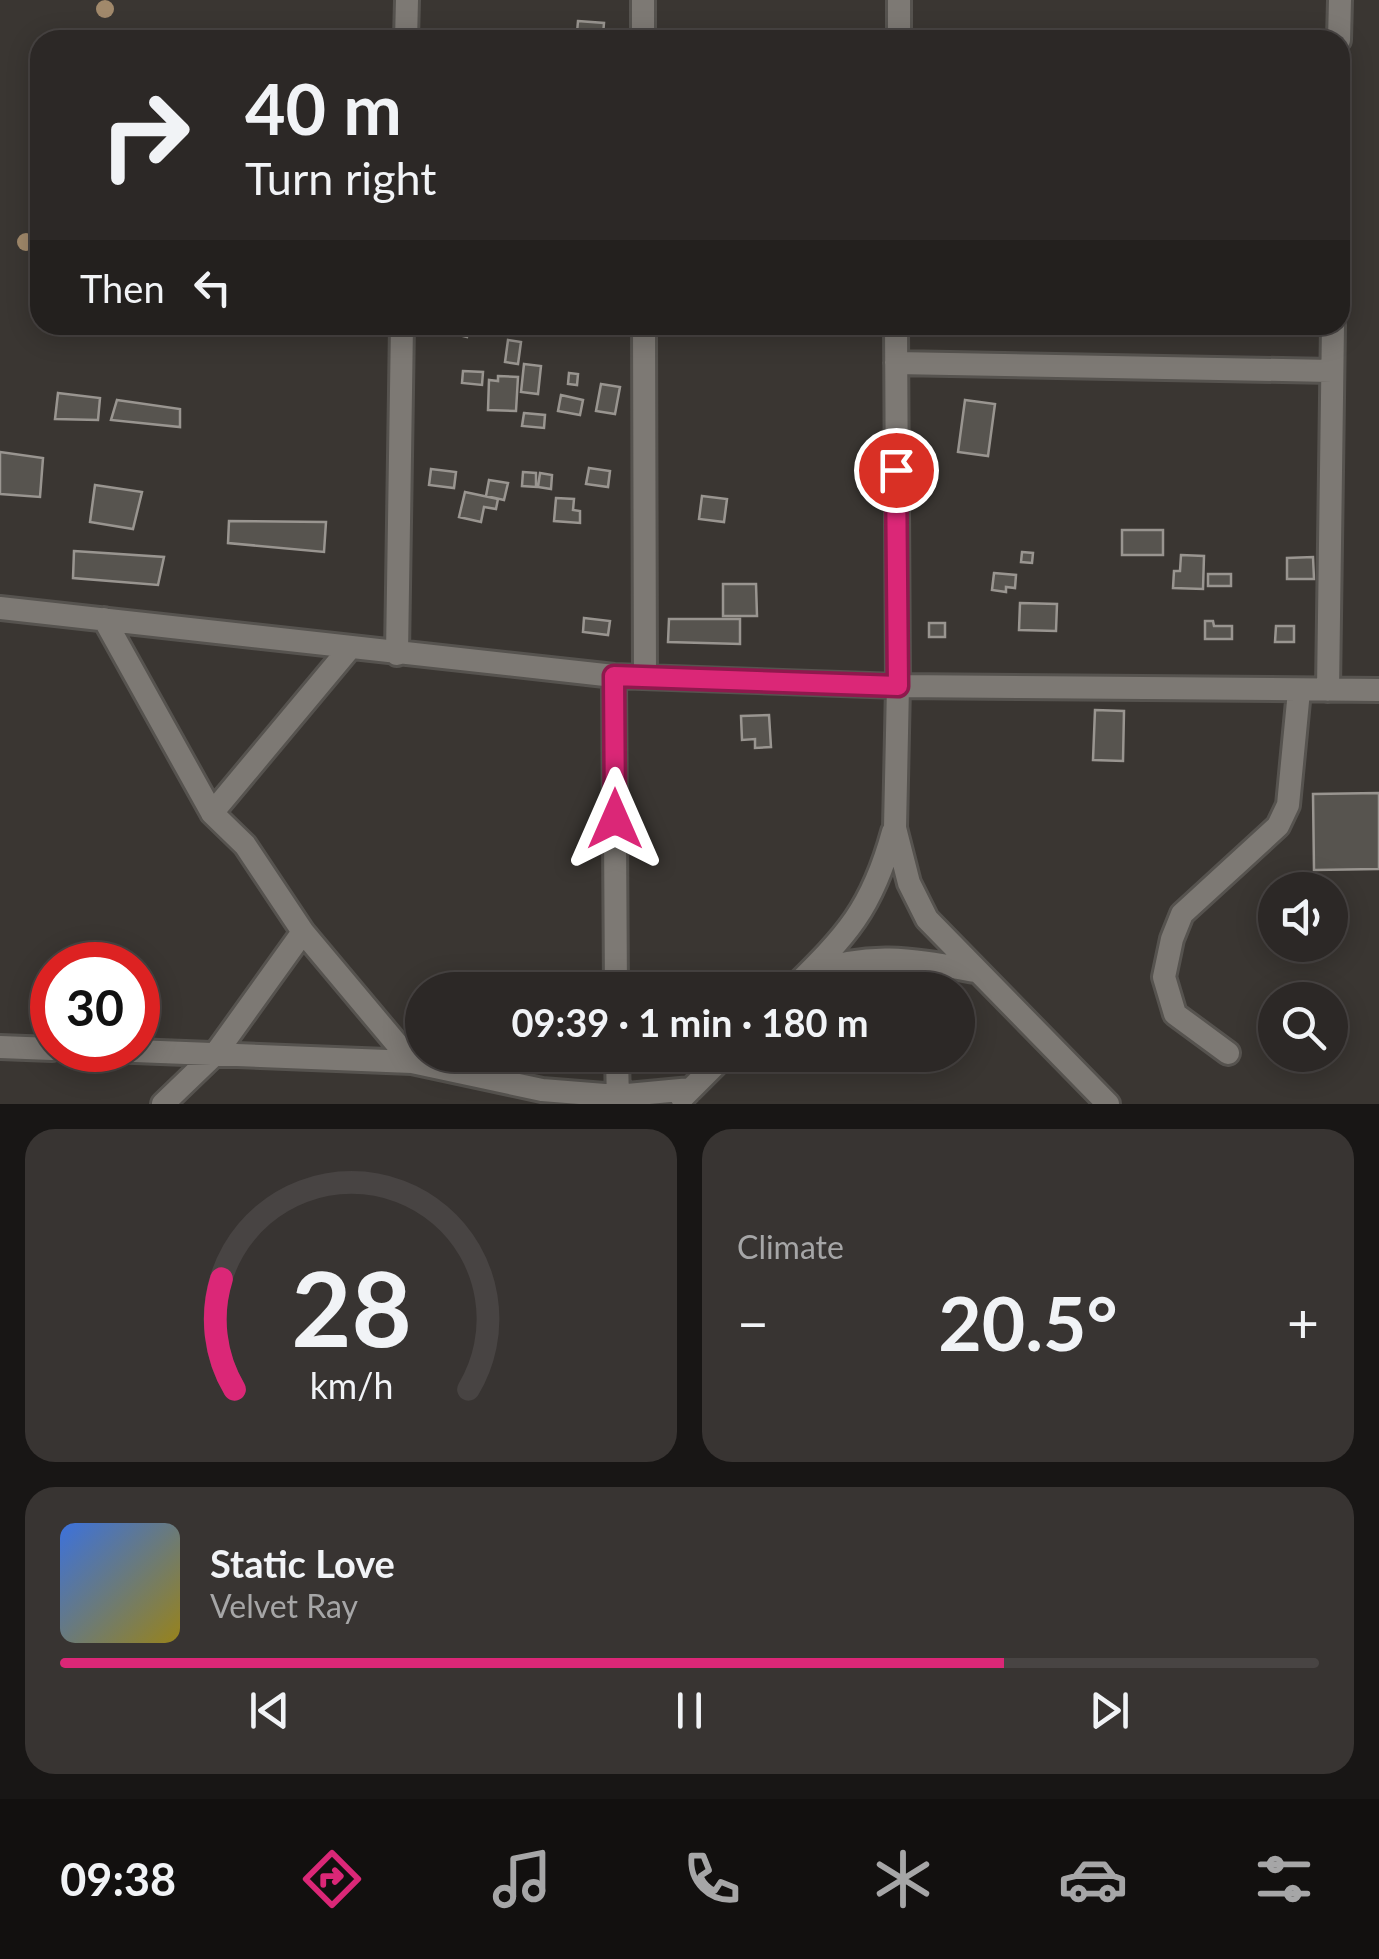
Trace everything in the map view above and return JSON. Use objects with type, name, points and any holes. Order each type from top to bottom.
[{"type":"street","points":[[406,30],[407,0]]},
{"type":"street","points":[[643,0],[643,30]]},
{"type":"street","points":[[899,0],[899,30]]},
{"type":"street","points":[[1339,30],[1340,0]]},
{"type":"street","points":[[397,654],[402,335]]},
{"type":"street","points":[[644,335],[644,677]]},
{"type":"street","points":[[809,972],[852,926],[872,896],[894,828],[898,686],[896,335]]},
{"type":"street","points":[[1328,690],[1333,335]]},
{"type":"street","points":[[896,363],[1332,371]]},
{"type":"street","points":[[0,608],[614,676],[898,686],[1379,690]]},
{"type":"street","points":[[104,620],[212,813],[246,845],[303,932],[405,1054]]},
{"type":"street","points":[[212,813],[350,649]]},
{"type":"street","points":[[614,676],[616,972]]},
{"type":"street","points":[[1228,1054],[1175,1014],[1164,977],[1182,914],[1278,826],[1288,805],[1299,691]]},
{"type":"street","points":[[894,828],[909,883],[927,919],[1108,1104]]},
{"type":"street","points":[[163,1104],[216,1053],[303,932]]},
{"type":"street","points":[[827,972],[865,958],[911,960],[975,971]]},
{"type":"street","points":[[0,1047],[30,1048]]},
{"type":"street","points":[[160,1051],[405,1062]]},
{"type":"street","points":[[451,1072],[550,1097],[617,1100],[683,1097],[709,1072]]},
{"type":"street","points":[[616,1072],[617,1100]]},
{"type":"building","points":[[578,21],[604,23],[603,30],[577,30]]},
{"type":"building","points":[[508,340],[521,342],[518,364],[505,362]]},
{"type":"building","points":[[524,364],[541,366],[538,394],[521,392]]},
{"type":"building","points":[[463,371],[483,372],[482,385],[462,383]]},
{"type":"building","points":[[569,373],[578,374],[577,385],[568,384]]},
{"type":"building","points":[[498,376],[518,377],[516,411],[488,410],[489,380],[498,381]]},
{"type":"building","points":[[601,384],[620,387],[615,414],[596,411]]},
{"type":"building","points":[[58,393],[100,398],[98,420],[55,419]]},
{"type":"building","points":[[561,395],[583,400],[580,415],[558,411]]},
{"type":"building","points":[[117,400],[180,409],[180,427],[111,420]]},
{"type":"building","points":[[965,400],[995,404],[988,456],[958,452]]},
{"type":"building","points":[[524,413],[545,415],[544,428],[522,426]]},
{"type":"building","points":[[0,452],[43,458],[40,497],[0,494]]},
{"type":"building","points":[[589,468],[610,471],[608,487],[586,484]]},
{"type":"building","points":[[431,469],[456,472],[454,488],[429,485]]},
{"type":"building","points":[[523,472],[536,473],[536,487],[522,486]]},
{"type":"building","points":[[540,473],[552,475],[551,489],[538,487]]},
{"type":"building","points":[[489,480],[508,483],[504,500],[486,496]]},
{"type":"building","points":[[95,485],[142,492],[133,529],[90,522]]},
{"type":"building","points":[[465,492],[498,499],[496,509],[484,507],[481,522],[459,517]]},
{"type":"building","points":[[702,496],[727,499],[724,522],[699,519]]},
{"type":"building","points":[[556,498],[574,499],[573,510],[580,511],[580,523],[554,521]]},
{"type":"building","points":[[229,521],[326,522],[324,552],[228,543]]},
{"type":"building","points":[[1122,530],[1163,530],[1163,555],[1122,555]]},
{"type":"building","points":[[74,551],[164,557],[158,585],[73,578]]},
{"type":"building","points":[[1022,552],[1033,553],[1032,563],[1021,562]]},
{"type":"building","points":[[1181,555],[1204,556],[1203,589],[1173,588],[1174,571],[1180,571]]},
{"type":"building","points":[[1313,557],[1314,579],[1287,579],[1287,558]]},
{"type":"building","points":[[994,573],[1016,575],[1015,588],[1006,587],[1006,592],[992,590]]},
{"type":"building","points":[[1208,574],[1231,574],[1231,586],[1208,586]]},
{"type":"building","points":[[723,584],[756,584],[757,616],[723,616]]},
{"type":"building","points":[[1020,603],[1057,604],[1056,631],[1019,630]]},
{"type":"building","points":[[584,618],[610,621],[608,635],[583,632]]},
{"type":"building","points":[[669,619],[740,619],[740,644],[668,642]]},
{"type":"building","points":[[1205,621],[1213,621],[1214,626],[1232,626],[1232,639],[1205,639]]},
{"type":"building","points":[[929,623],[945,623],[945,637],[929,637]]},
{"type":"building","points":[[1276,626],[1294,626],[1294,642],[1275,642]]},
{"type":"building","points":[[1095,710],[1124,711],[1123,761],[1093,760]]},
{"type":"building","points":[[769,715],[771,747],[755,748],[755,739],[742,740],[741,716]]},
{"type":"building","points":[[1379,793],[1379,869],[1314,870],[1313,794]]},
{"type":"route","points":[[615,819],[614,676],[898,686],[896,470]]}]
